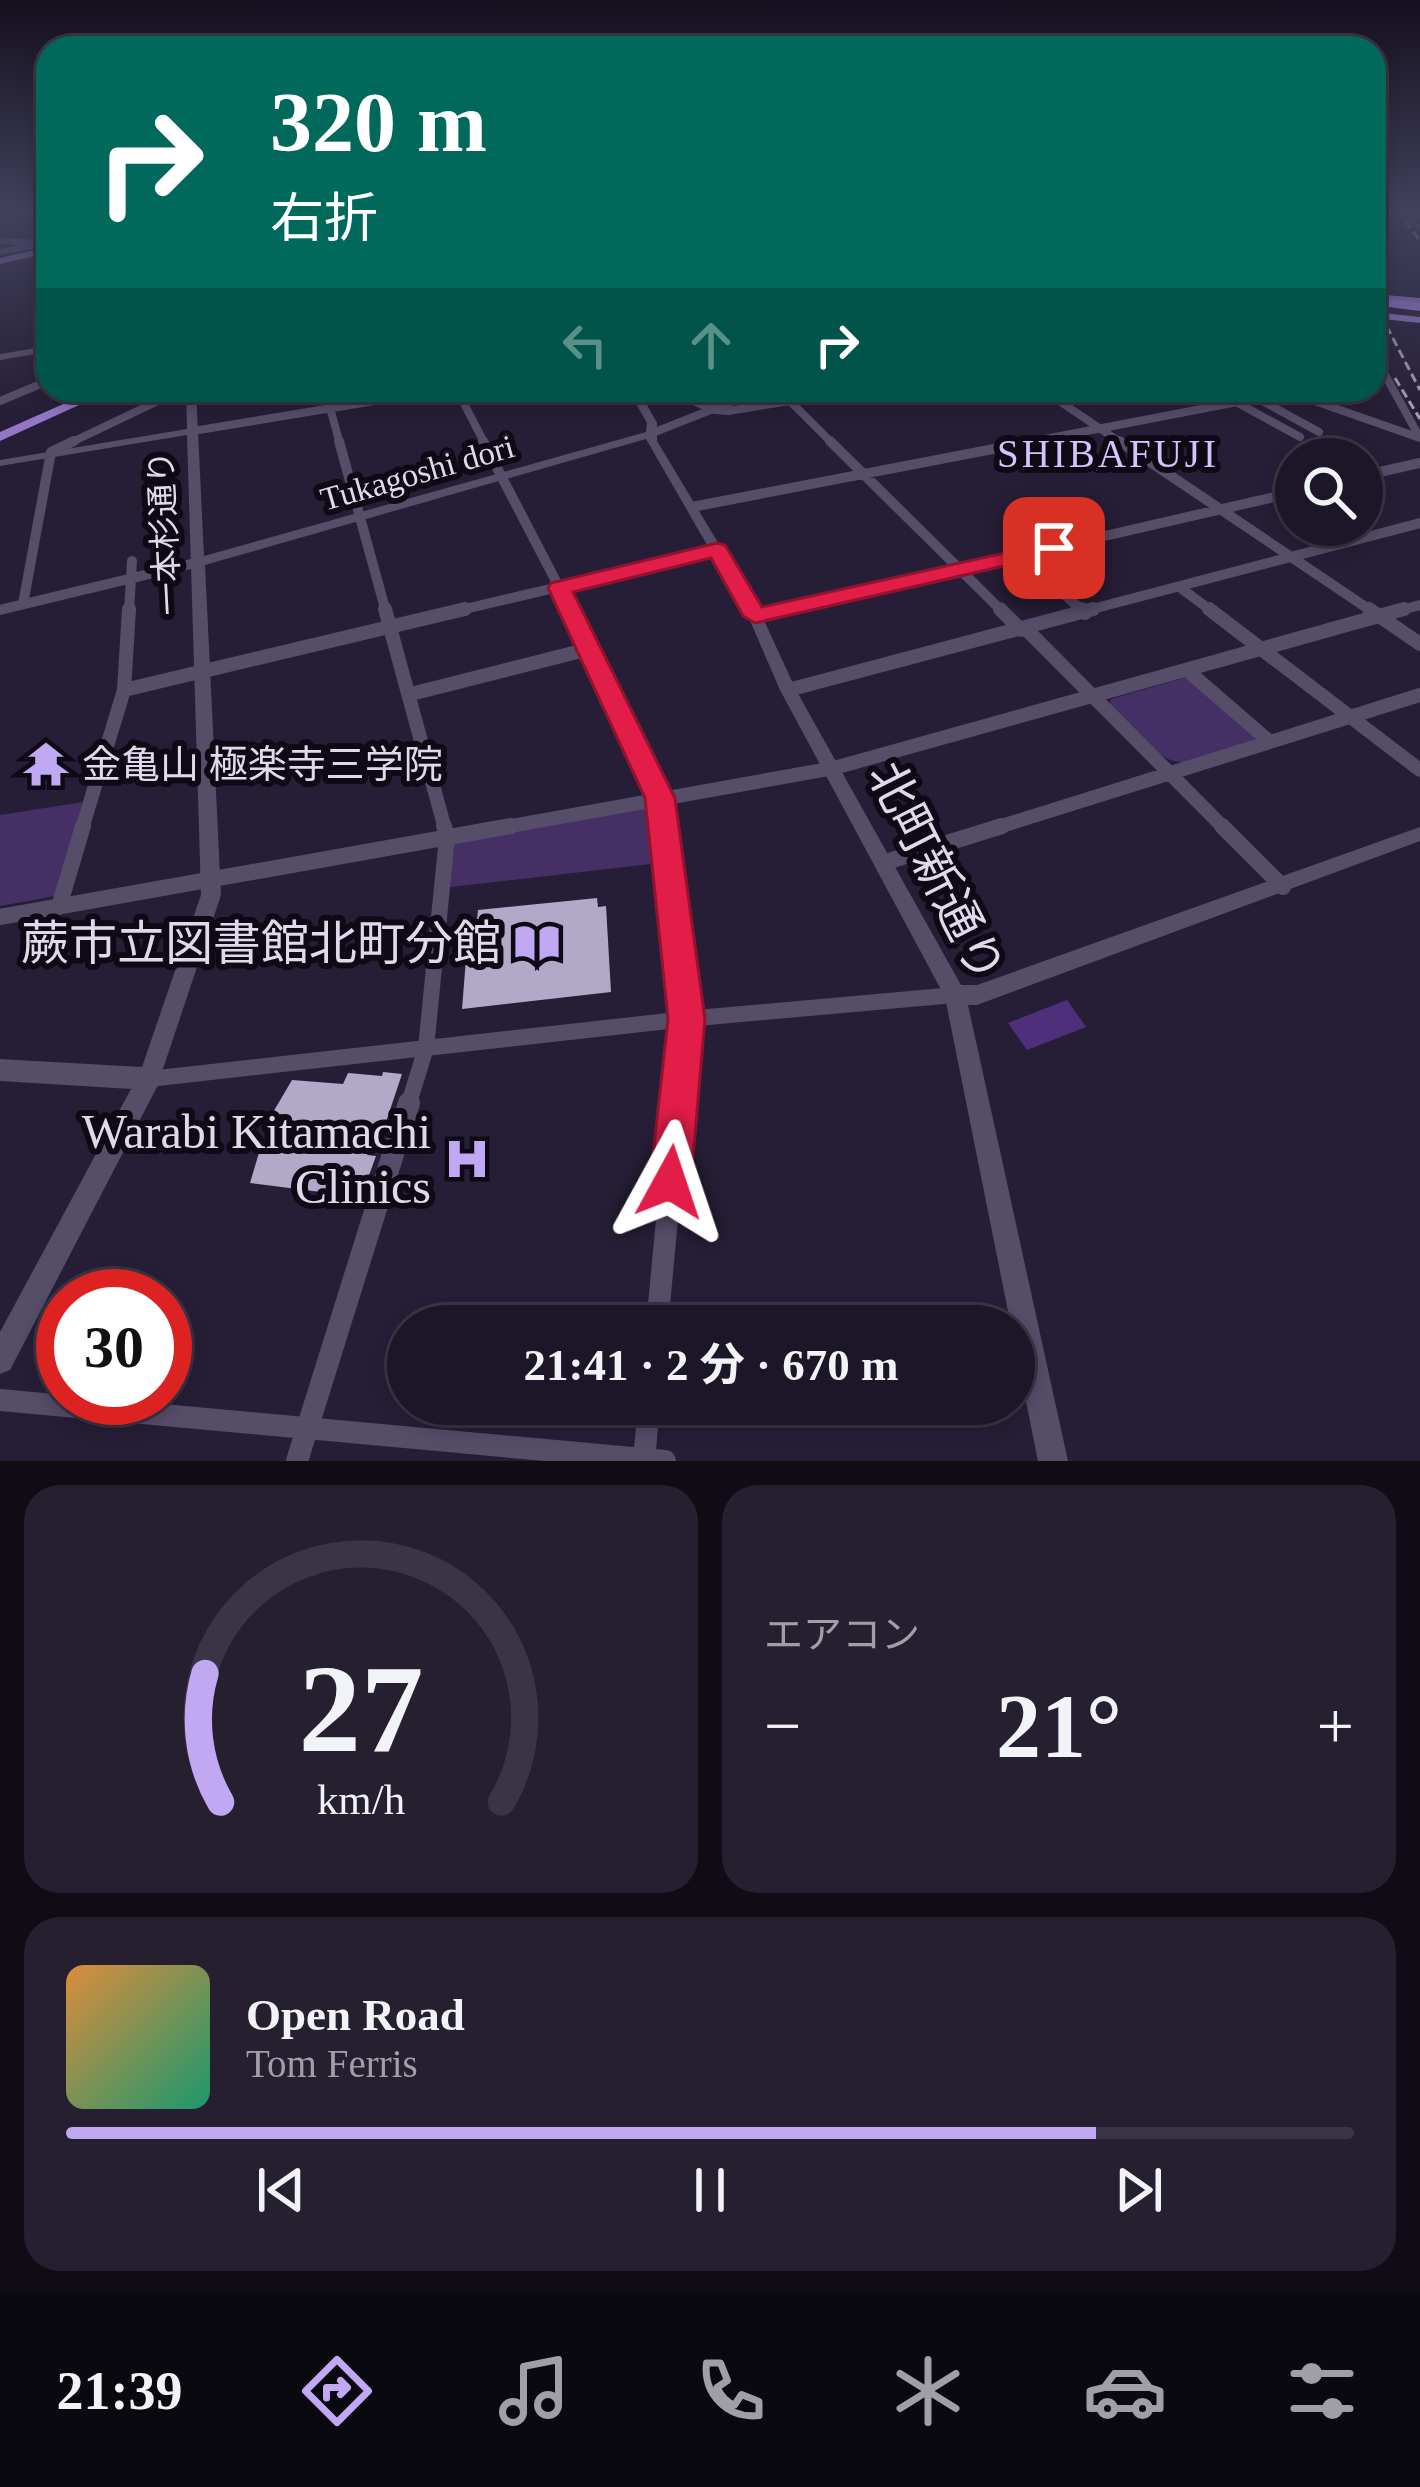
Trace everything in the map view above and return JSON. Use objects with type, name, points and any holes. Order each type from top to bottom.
[{"type":"highway","points":[[1386,308],[1420,310]]},
{"type":"highway","points":[[0,437],[79,402]]},
{"type":"street","points":[[0,357],[36,351]]},
{"type":"street","points":[[0,401],[36,386]]},
{"type":"street","points":[[1386,387],[1420,438]]},
{"type":"street","points":[[51,454],[157,402]]},
{"type":"street","name":"一本杉通り","points":[[192,402],[212,880]]},
{"type":"street","points":[[0,463],[193,431],[315,402]]},
{"type":"street","points":[[297,1461],[426,1048],[447,837],[329,402]]},
{"type":"street","points":[[463,402],[560,588],[660,798],[686,1019],[659,1305]]},
{"type":"street","name":"北町新通り","points":[[640,402],[652,423],[650,434],[755,616],[788,690],[955,995],[1053,1461]]},
{"type":"street","points":[[696,402],[714,410],[782,402]]},
{"type":"street","points":[[650,434],[733,402]]},
{"type":"street","points":[[792,402],[1282,887]]},
{"type":"street","points":[[1061,402],[1420,644]]},
{"type":"street","points":[[692,507],[1236,402],[1300,437]]},
{"type":"street","points":[[1264,402],[1319,432]]},
{"type":"street","points":[[1321,402],[1420,438]]},
{"type":"street","name":"Tukagoshi dori","points":[[199,562],[650,434]]},
{"type":"street","points":[[23,604],[51,454]]},
{"type":"street","points":[[1383,471],[1420,463]]},
{"type":"street","points":[[755,616],[1275,497]]},
{"type":"street","points":[[788,690],[1420,524]]},
{"type":"street","points":[[1405,527],[1420,536]]},
{"type":"street","points":[[124,690],[717,550]]},
{"type":"street","points":[[1020,555],[1084,614]]},
{"type":"street","points":[[0,610],[132,570],[199,562]]},
{"type":"street","points":[[59,907],[124,690],[132,570]]},
{"type":"street","points":[[1182,589],[1420,770]]},
{"type":"street","points":[[0,917],[834,768],[1420,604]]},
{"type":"street","points":[[410,694],[589,649]]},
{"type":"street","points":[[1187,671],[1270,742]]},
{"type":"street","points":[[886,862],[1420,695]]},
{"type":"street","points":[[0,1070],[149,1079],[686,1019],[977,995],[1420,834]]},
{"type":"street","points":[[0,1360],[149,1079],[212,880]]},
{"type":"street","points":[[0,1400],[651,1460],[650,1425]]},
{"type":"shaded area","points":[[1184,678],[1198,683],[1259,740],[1205,758],[1175,761],[1149,746],[1109,706],[1111,699]]},
{"type":"shaded area","points":[[660,798],[668,862],[442,888],[447,837]]},
{"type":"shaded area","points":[[83,802],[55,896],[0,906],[0,815]]},
{"type":"shaded area","points":[[1067,1000],[1086,1027],[1027,1050],[1008,1023]]},
{"type":"building","points":[[597,898],[598,907],[606,906],[611,992],[462,1009],[469,921],[477,920],[478,910]]},
{"type":"building","points":[[383,1072],[402,1074],[386,1122],[379,1122],[367,1155],[376,1156],[363,1192],[354,1191],[352,1196],[250,1183],[261,1146],[269,1147],[283,1114],[272,1114],[292,1080],[343,1084],[348,1073],[382,1076]]},
{"type":"railway","points":[[1386,325],[1420,390]]},
{"type":"railway","points":[[1395,378],[1420,419]]},
{"type":"place","name":"金亀山 極楽寺三学院","points":[[46,764]]},
{"type":"place","name":"蕨市立図書館北町分館","points":[[537,943]]},
{"type":"place","name":"Warabi Kitamachi Clinics","points":[[467,1159]]},
{"type":"district","name":"SHIBAFUJI","points":[[1108,453]]},
{"type":"route","points":[[670,1182],[686,1019],[660,798],[560,588],[717,550],[755,616],[1054,548]]}]
